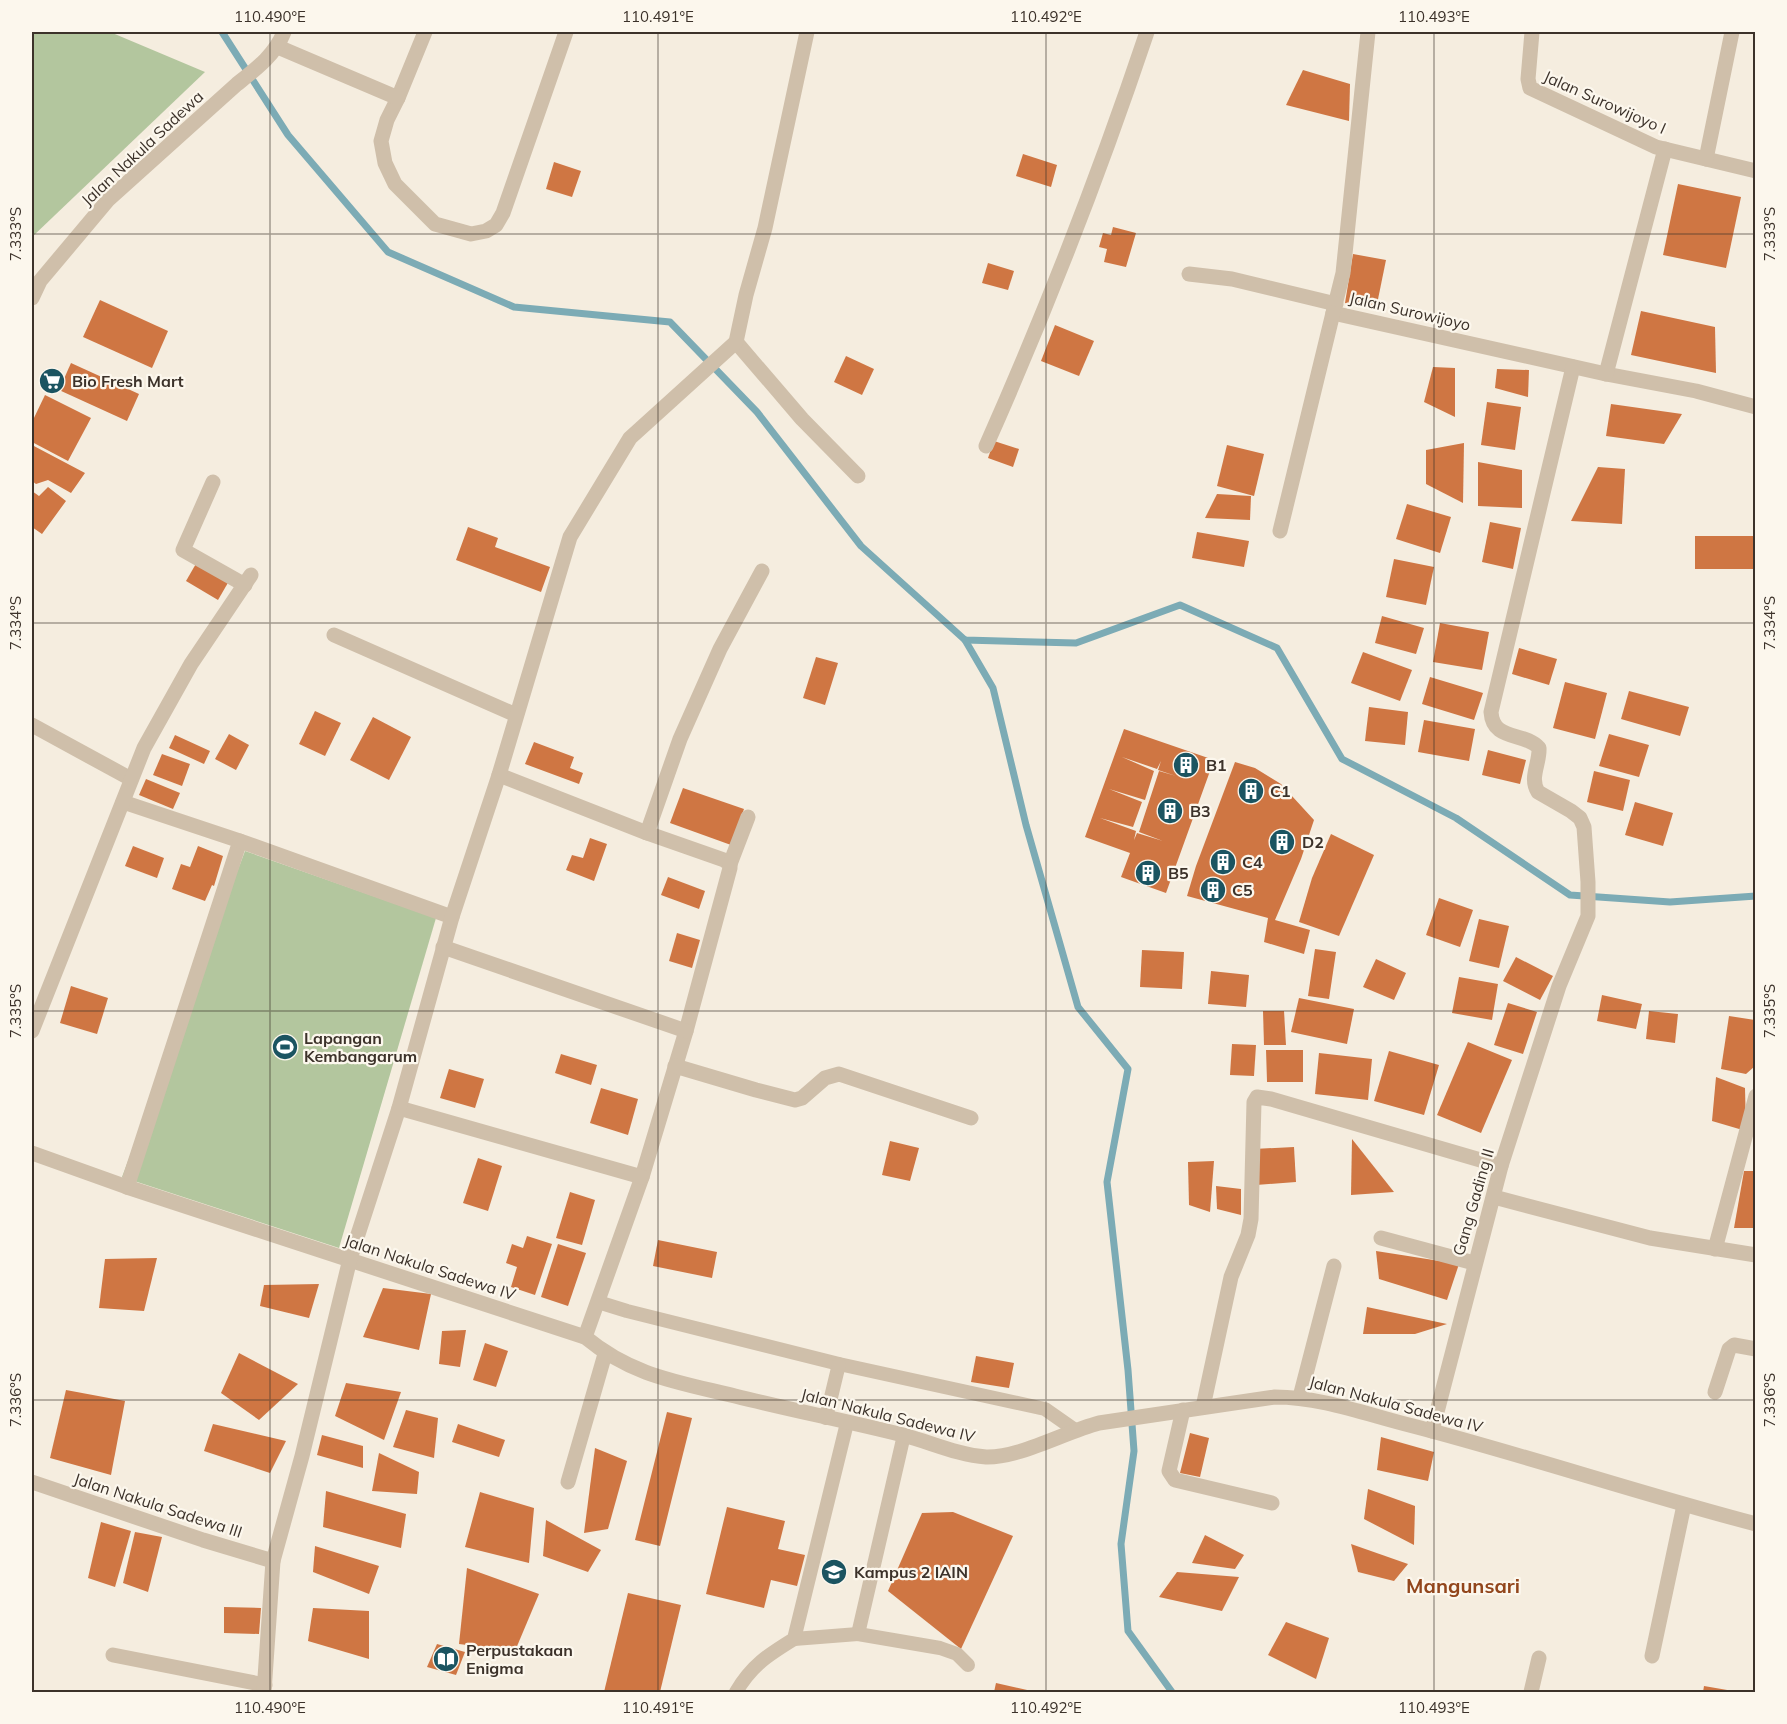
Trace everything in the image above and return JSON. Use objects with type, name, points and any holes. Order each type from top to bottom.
[{"type":"street","name":"Jalan Nakula Sadewa","points":[[32,298],[40,281],[108,200],[237,84],[257,69],[274,51],[284,32]]},
{"type":"street","points":[[425,32],[387,120],[381,141],[385,163],[395,184],[435,224],[471,234],[486,231],[496,225],[503,213],[566,32]]},
{"type":"street","points":[[112,1655],[264,1689],[273,1561],[302,1456],[350,1259],[399,1108],[443,947],[570,537],[630,438],[731,347],[765,228],[807,32]]},
{"type":"street","points":[[986,446],[1034,338],[1114,128],[1147,32]]},
{"type":"street","name":"Jalan Surowijoyo","points":[[1368,32],[1342,273],[1334,309],[1573,367],[1755,406]]},
{"type":"street","name":"Jalan Surowijoyo I","points":[[1532,32],[1528,79],[1530,88],[1656,147],[1755,171]]},
{"type":"street","points":[[1706,159],[1732,32]]},
{"type":"street","points":[[274,51],[398,98]]},
{"type":"street","points":[[1606,374],[1665,149]]},
{"type":"street","points":[[1189,274],[1232,279],[1334,309],[1280,531]]},
{"type":"street","points":[[731,347],[858,476]]},
{"type":"street","name":"Gang Gading II","points":[[1432,1431],[1501,1166],[1559,986],[1588,916],[1587,846],[1584,826],[1580,818],[1538,792],[1535,787],[1534,779],[1539,748],[1535,743],[1495,728],[1491,721],[1491,712],[1573,367]]},
{"type":"street","points":[[32,1030],[144,748],[190,664],[248,580],[183,550],[213,482]]},
{"type":"street","points":[[647,833],[680,739],[720,649],[762,571]]},
{"type":"street","points":[[334,635],[516,716]]},
{"type":"street","points":[[32,725],[131,779]]},
{"type":"street","points":[[498,774],[730,864]]},
{"type":"street","points":[[123,802],[452,917]]},
{"type":"street","points":[[585,1337],[642,1177],[686,1030],[730,864],[748,817]]},
{"type":"street","points":[[127,1187],[240,841]]},
{"type":"street","points":[[443,947],[686,1030]]},
{"type":"street","points":[[675,1066],[795,1100],[802,1098],[825,1078],[840,1074],[971,1118]]},
{"type":"street","points":[[1715,1249],[1755,1096]]},
{"type":"street","points":[[1203,1407],[1231,1277],[1248,1235],[1251,1219],[1254,1102],[1257,1097],[1271,1098],[1501,1166]]},
{"type":"street","points":[[399,1108],[642,1177]]},
{"type":"street","name":"Jalan Nakula Sadewa IV","points":[[32,1153],[127,1187],[585,1337],[605,1354],[648,1375],[904,1435],[964,1453],[986,1457],[1010,1455],[1099,1423],[1275,1396],[1300,1397],[1432,1431],[1755,1524]]},
{"type":"street","points":[[1494,1197],[1650,1238],[1755,1255]]},
{"type":"street","points":[[1381,1238],[1474,1263]]},
{"type":"street","points":[[1300,1397],[1334,1266]]},
{"type":"street","points":[[1715,1392],[1728,1349],[1734,1345],[1755,1349]]},
{"type":"street","points":[[568,1482],[605,1354]]},
{"type":"street","points":[[1183,1410],[1169,1472],[1175,1480],[1272,1503]]},
{"type":"street","name":"Jalan Nakula Sadewa III","points":[[32,1482],[203,1540],[273,1561]]},
{"type":"street","points":[[1652,1656],[1684,1505]]},
{"type":"street","points":[[1530,1692],[1539,1658]]},
{"type":"lane","points":[[598,1302],[839,1364],[1045,1409],[1075,1430]]},
{"type":"lane","points":[[826,1418],[839,1364]]},
{"type":"lane","points":[[795,1639],[847,1423]]},
{"type":"lane","points":[[858,1634],[904,1435]]},
{"type":"lane","points":[[736,1692],[763,1658],[795,1639],[858,1634],[940,1648],[957,1654],[968,1665]]},
{"type":"green space","points":[[32,32],[110,32],[205,72],[32,237]]},
{"type":"green space","name":"Lapangan Kembangarum","points":[[245,851],[436,918],[339,1248],[122,1177]]},
{"type":"building","points":[[1303,70],[1350,84],[1349,121],[1286,105]]},
{"type":"building","points":[[1023,154],[1057,165],[1051,187],[1016,176]]},
{"type":"building","points":[[554,162],[581,171],[572,197],[546,189]]},
{"type":"building","points":[[1678,184],[1741,197],[1726,268],[1663,255]]},
{"type":"building","points":[[1113,227],[1136,233],[1126,267],[1104,262],[1107,249],[1099,247],[1103,233],[1111,235]]},
{"type":"building","points":[[1353,254],[1386,260],[1376,309],[1345,303]]},
{"type":"building","points":[[988,263],[1014,271],[1008,290],[982,283]]},
{"type":"building","points":[[100,300],[168,331],[152,368],[83,337]]},
{"type":"building","points":[[1641,311],[1715,327],[1716,373],[1631,355]]},
{"type":"building","points":[[1055,325],[1094,341],[1079,376],[1041,361]]},
{"type":"building","points":[[846,356],[874,369],[862,395],[834,382]]},
{"type":"building","points":[[71,363],[139,394],[127,421],[59,390]]},
{"type":"building","points":[[1433,367],[1455,368],[1455,417],[1424,402]]},
{"type":"building","points":[[1497,369],[1529,370],[1528,397],[1495,388]]},
{"type":"building","points":[[45,395],[91,418],[68,461],[32,442],[32,422]]},
{"type":"building","points":[[1487,402],[1521,407],[1515,450],[1481,445]]},
{"type":"building","points":[[1611,404],[1682,414],[1664,444],[1606,436]]},
{"type":"building","points":[[994,441],[1019,449],[1013,467],[988,458]]},
{"type":"building","points":[[1464,443],[1463,503],[1426,484],[1426,450]]},
{"type":"building","points":[[32,445],[85,473],[71,493],[48,480],[36,484],[32,481]]},
{"type":"building","points":[[1227,445],[1264,454],[1254,496],[1217,486]]},
{"type":"building","points":[[1478,462],[1522,470],[1522,508],[1478,506]]},
{"type":"building","points":[[1598,467],[1625,469],[1622,524],[1571,521]]},
{"type":"building","points":[[48,487],[66,501],[42,534],[32,527],[32,491],[39,496]]},
{"type":"building","points":[[1217,494],[1251,496],[1250,520],[1205,518]]},
{"type":"building","points":[[1407,504],[1451,517],[1440,553],[1396,539]]},
{"type":"building","points":[[1490,522],[1521,528],[1513,569],[1482,562]]},
{"type":"building","points":[[468,527],[498,538],[495,547],[550,567],[541,592],[456,560]]},
{"type":"building","points":[[1197,532],[1249,541],[1244,567],[1192,558]]},
{"type":"building","points":[[1695,536],[1755,536],[1755,569],[1695,569]]},
{"type":"building","points":[[1394,559],[1434,567],[1426,605],[1386,597]]},
{"type":"building","points":[[197,562],[229,581],[218,600],[186,581]]},
{"type":"building","points":[[1382,616],[1424,628],[1416,654],[1375,643]]},
{"type":"building","points":[[1440,623],[1489,632],[1482,670],[1433,662]]},
{"type":"building","points":[[1519,648],[1557,659],[1549,685],[1512,674]]},
{"type":"building","points":[[1363,652],[1412,670],[1400,701],[1351,683]]},
{"type":"building","points":[[816,657],[838,663],[825,705],[803,698]]},
{"type":"building","points":[[1430,677],[1483,693],[1474,720],[1422,704]]},
{"type":"building","points":[[1565,682],[1607,693],[1595,739],[1553,728]]},
{"type":"building","points":[[1629,691],[1689,707],[1680,736],[1621,719]]},
{"type":"building","points":[[1369,707],[1408,712],[1405,745],[1365,741]]},
{"type":"building","points":[[315,711],[341,723],[325,756],[299,744]]},
{"type":"building","points":[[373,717],[411,737],[389,780],[350,760]]},
{"type":"building","points":[[1424,720],[1475,729],[1469,761],[1418,752]]},
{"type":"building","points":[[1124,729],[1214,760],[1166,893],[1121,877],[1130,853],[1085,837]],"holes":[[[1122,757],[1157,769],[1161,761],[1158,770],[1176,776],[1159,771],[1139,832],[1163,841],[1137,833],[1134,840],[1136,831],[1100,818],[1133,827],[1142,802],[1109,789],[1145,800],[1154,771]]]},
{"type":"building","points":[[229,734],[249,745],[236,770],[215,759]]},
{"type":"building","points":[[1609,734],[1649,745],[1639,777],[1599,766]]},
{"type":"building","points":[[175,735],[210,751],[204,764],[169,748]]},
{"type":"building","points":[[534,742],[574,757],[570,768],[583,773],[579,784],[525,764]]},
{"type":"building","points":[[1488,750],[1526,760],[1520,784],[1482,775]]},
{"type":"building","points":[[162,754],[190,764],[182,786],[153,775]]},
{"type":"building","points":[[1235,762],[1255,768],[1281,784],[1314,820],[1301,859],[1275,920],[1310,930],[1304,954],[1264,942],[1268,918],[1187,896]]},
{"type":"building","points":[[1594,771],[1630,780],[1623,811],[1587,802]]},
{"type":"building","points":[[146,779],[180,793],[173,809],[139,795]]},
{"type":"building","points":[[683,788],[744,809],[731,845],[670,823]]},
{"type":"building","points":[[1635,802],[1673,813],[1663,846],[1625,835]]},
{"type":"building","points":[[1331,834],[1374,855],[1339,936],[1299,922],[1312,878]]},
{"type":"building","points":[[590,838],[607,844],[594,881],[566,870],[572,855],[583,858]]},
{"type":"building","points":[[133,846],[164,858],[157,878],[125,866]]},
{"type":"building","points":[[198,846],[223,856],[214,886],[212,885],[205,901],[172,889],[181,864],[190,867]]},
{"type":"building","points":[[668,877],[705,891],[699,909],[661,895]]},
{"type":"building","points":[[1439,898],[1473,910],[1460,947],[1426,935]]},
{"type":"building","points":[[1479,919],[1509,926],[1499,968],[1469,961]]},
{"type":"building","points":[[677,933],[700,940],[692,968],[669,961]]},
{"type":"building","points":[[1315,949],[1336,952],[1329,999],[1308,996]]},
{"type":"building","points":[[1142,950],[1184,952],[1182,989],[1140,987]]},
{"type":"building","points":[[1516,957],[1553,976],[1540,1000],[1503,981]]},
{"type":"building","points":[[1376,959],[1406,973],[1394,1000],[1363,987]]},
{"type":"building","points":[[1211,971],[1249,975],[1246,1007],[1208,1004]]},
{"type":"building","points":[[1459,977],[1498,984],[1492,1020],[1452,1013]]},
{"type":"building","points":[[71,986],[108,998],[97,1034],[60,1023]]},
{"type":"building","points":[[1602,995],[1642,1004],[1636,1029],[1597,1021]]},
{"type":"building","points":[[1299,998],[1354,1009],[1347,1044],[1291,1032]]},
{"type":"building","points":[[1508,1003],[1537,1012],[1523,1054],[1494,1045]]},
{"type":"building","points":[[1263,1011],[1284,1011],[1286,1045],[1264,1045]]},
{"type":"building","points":[[1649,1011],[1678,1014],[1675,1043],[1646,1039]]},
{"type":"building","points":[[1729,1016],[1755,1020],[1755,1066],[1746,1074],[1721,1069]]},
{"type":"building","points":[[1468,1042],[1512,1060],[1481,1133],[1437,1115]]},
{"type":"building","points":[[1232,1044],[1256,1045],[1254,1076],[1230,1075]]},
{"type":"building","points":[[1266,1050],[1303,1050],[1303,1082],[1267,1082]]},
{"type":"building","points":[[1389,1051],[1439,1065],[1424,1115],[1374,1101]]},
{"type":"building","points":[[1319,1053],[1372,1059],[1368,1100],[1315,1094]]},
{"type":"building","points":[[561,1054],[597,1065],[591,1085],[555,1073]]},
{"type":"building","points":[[449,1069],[484,1079],[475,1108],[440,1098]]},
{"type":"building","points":[[1716,1077],[1745,1088],[1746,1131],[1712,1121]]},
{"type":"building","points":[[601,1088],[638,1099],[628,1135],[590,1123]]},
{"type":"building","points":[[1352,1139],[1394,1192],[1351,1195]]},
{"type":"building","points":[[890,1141],[919,1148],[910,1181],[882,1175]]},
{"type":"building","points":[[1294,1147],[1296,1182],[1256,1185],[1254,1149]]},
{"type":"building","points":[[478,1158],[502,1166],[488,1211],[463,1203]]},
{"type":"building","points":[[1214,1161],[1210,1212],[1189,1205],[1188,1162]]},
{"type":"building","points":[[1744,1171],[1755,1171],[1755,1228],[1734,1228]]},
{"type":"building","points":[[1216,1186],[1241,1189],[1241,1215],[1217,1209]]},
{"type":"building","points":[[570,1192],[595,1200],[582,1245],[556,1238]]},
{"type":"building","points":[[527,1236],[552,1244],[535,1295],[511,1287],[517,1267],[506,1263],[512,1244],[523,1248]]},
{"type":"building","points":[[658,1240],[717,1252],[712,1278],[653,1266]]},
{"type":"building","points":[[558,1244],[586,1253],[568,1306],[541,1297]]},
{"type":"building","points":[[1376,1251],[1459,1264],[1447,1300],[1379,1279]]},
{"type":"building","points":[[157,1258],[144,1311],[99,1308],[105,1259]]},
{"type":"building","points":[[319,1284],[309,1318],[260,1306],[264,1285]]},
{"type":"building","points":[[383,1288],[431,1294],[419,1350],[363,1337]]},
{"type":"building","points":[[1367,1307],[1447,1324],[1415,1334],[1363,1334]]},
{"type":"building","points":[[466,1330],[460,1367],[439,1364],[442,1331]]},
{"type":"building","points":[[485,1343],[508,1351],[496,1387],[473,1380]]},
{"type":"building","points":[[239,1353],[298,1384],[259,1420],[221,1393]]},
{"type":"building","points":[[976,1356],[1014,1363],[1009,1388],[971,1382]]},
{"type":"building","points":[[346,1383],[401,1392],[384,1440],[335,1416]]},
{"type":"building","points":[[66,1390],[125,1401],[111,1475],[50,1458]]},
{"type":"building","points":[[406,1410],[438,1418],[434,1458],[393,1447]]},
{"type":"building","points":[[667,1412],[692,1418],[660,1546],[635,1540]]},
{"type":"building","points":[[213,1424],[286,1441],[270,1473],[204,1451]]},
{"type":"building","points":[[458,1424],[505,1440],[499,1457],[452,1442]]},
{"type":"building","points":[[1190,1433],[1209,1438],[1200,1477],[1180,1473]]},
{"type":"building","points":[[322,1435],[363,1446],[363,1468],[317,1455]]},
{"type":"building","points":[[1381,1437],[1434,1452],[1428,1481],[1377,1470]]},
{"type":"building","points":[[595,1448],[627,1461],[608,1529],[584,1533]]},
{"type":"building","points":[[379,1453],[419,1472],[417,1494],[372,1491]]},
{"type":"building","points":[[1368,1489],[1415,1506],[1414,1545],[1364,1519]]},
{"type":"building","points":[[326,1491],[406,1514],[401,1548],[323,1527]]},
{"type":"building","points":[[480,1492],[534,1508],[529,1563],[465,1547]]},
{"type":"building","points":[[727,1507],[785,1521],[778,1549],[805,1555],[797,1586],[771,1580],[764,1608],[706,1594]]},
{"type":"building","points":[[953,1512],[1013,1536],[961,1649],[888,1591],[922,1513]]},
{"type":"building","points":[[546,1520],[601,1550],[588,1572],[543,1556]]},
{"type":"building","points":[[101,1522],[131,1531],[115,1587],[88,1578]]},
{"type":"building","points":[[135,1532],[162,1537],[148,1592],[123,1583]]},
{"type":"building","points":[[1205,1535],[1244,1555],[1235,1569],[1192,1563]]},
{"type":"building","points":[[1351,1544],[1408,1564],[1394,1581],[1358,1572]]},
{"type":"building","points":[[315,1546],[379,1566],[369,1594],[313,1572]]},
{"type":"building","points":[[467,1568],[539,1594],[515,1651],[459,1644]]},
{"type":"building","points":[[1177,1572],[1239,1577],[1222,1611],[1159,1597]]},
{"type":"building","points":[[628,1593],[681,1605],[660,1692],[604,1692]]},
{"type":"building","points":[[224,1607],[261,1608],[259,1634],[224,1633]]},
{"type":"building","points":[[313,1608],[369,1611],[369,1659],[308,1641]]},
{"type":"building","points":[[1286,1622],[1329,1638],[1316,1679],[1268,1655]]},
{"type":"building","name":"Perpustakaan Enigma","points":[[437,1644],[465,1652],[456,1675],[427,1667]]},
{"type":"building","points":[[996,1683],[1036,1692],[994,1692]]},
{"type":"building","points":[[1704,1686],[1733,1691],[1733,1692],[1703,1692]]},
{"type":"waterway","points":[[222,32],[288,135],[388,252],[514,307],[670,322],[757,412],[861,546],[965,640],[1076,643],[1180,605],[1277,648],[1342,759],[1456,818],[1570,895],[1670,902],[1756,896]]},
{"type":"waterway","points":[[965,640],[993,688],[1026,825],[1078,1007],[1128,1069],[1107,1182],[1128,1370],[1134,1451],[1121,1544],[1128,1631],[1172,1692]]},
{"type":"place","name":"Bio Fresh Mart","points":[[52,381]]},
{"type":"place","name":"B1","points":[[1186,765]]},
{"type":"place","name":"C1","points":[[1251,791]]},
{"type":"place","name":"B3","points":[[1170,811]]},
{"type":"place","name":"D2","points":[[1282,842]]},
{"type":"place","name":"C4","points":[[1223,862]]},
{"type":"place","name":"B5","points":[[1148,873]]},
{"type":"place","name":"C5","points":[[1213,890]]},
{"type":"place","name":"Lapangan Kembangarum","points":[[285,1047]]},
{"type":"place","name":"Kampus 2 IAIN","points":[[834,1572]]},
{"type":"place","name":"Perpustakaan Enigma","points":[[446,1659]]},
{"type":"district","name":"Mangunsari","points":[[1463,1585]]}]
